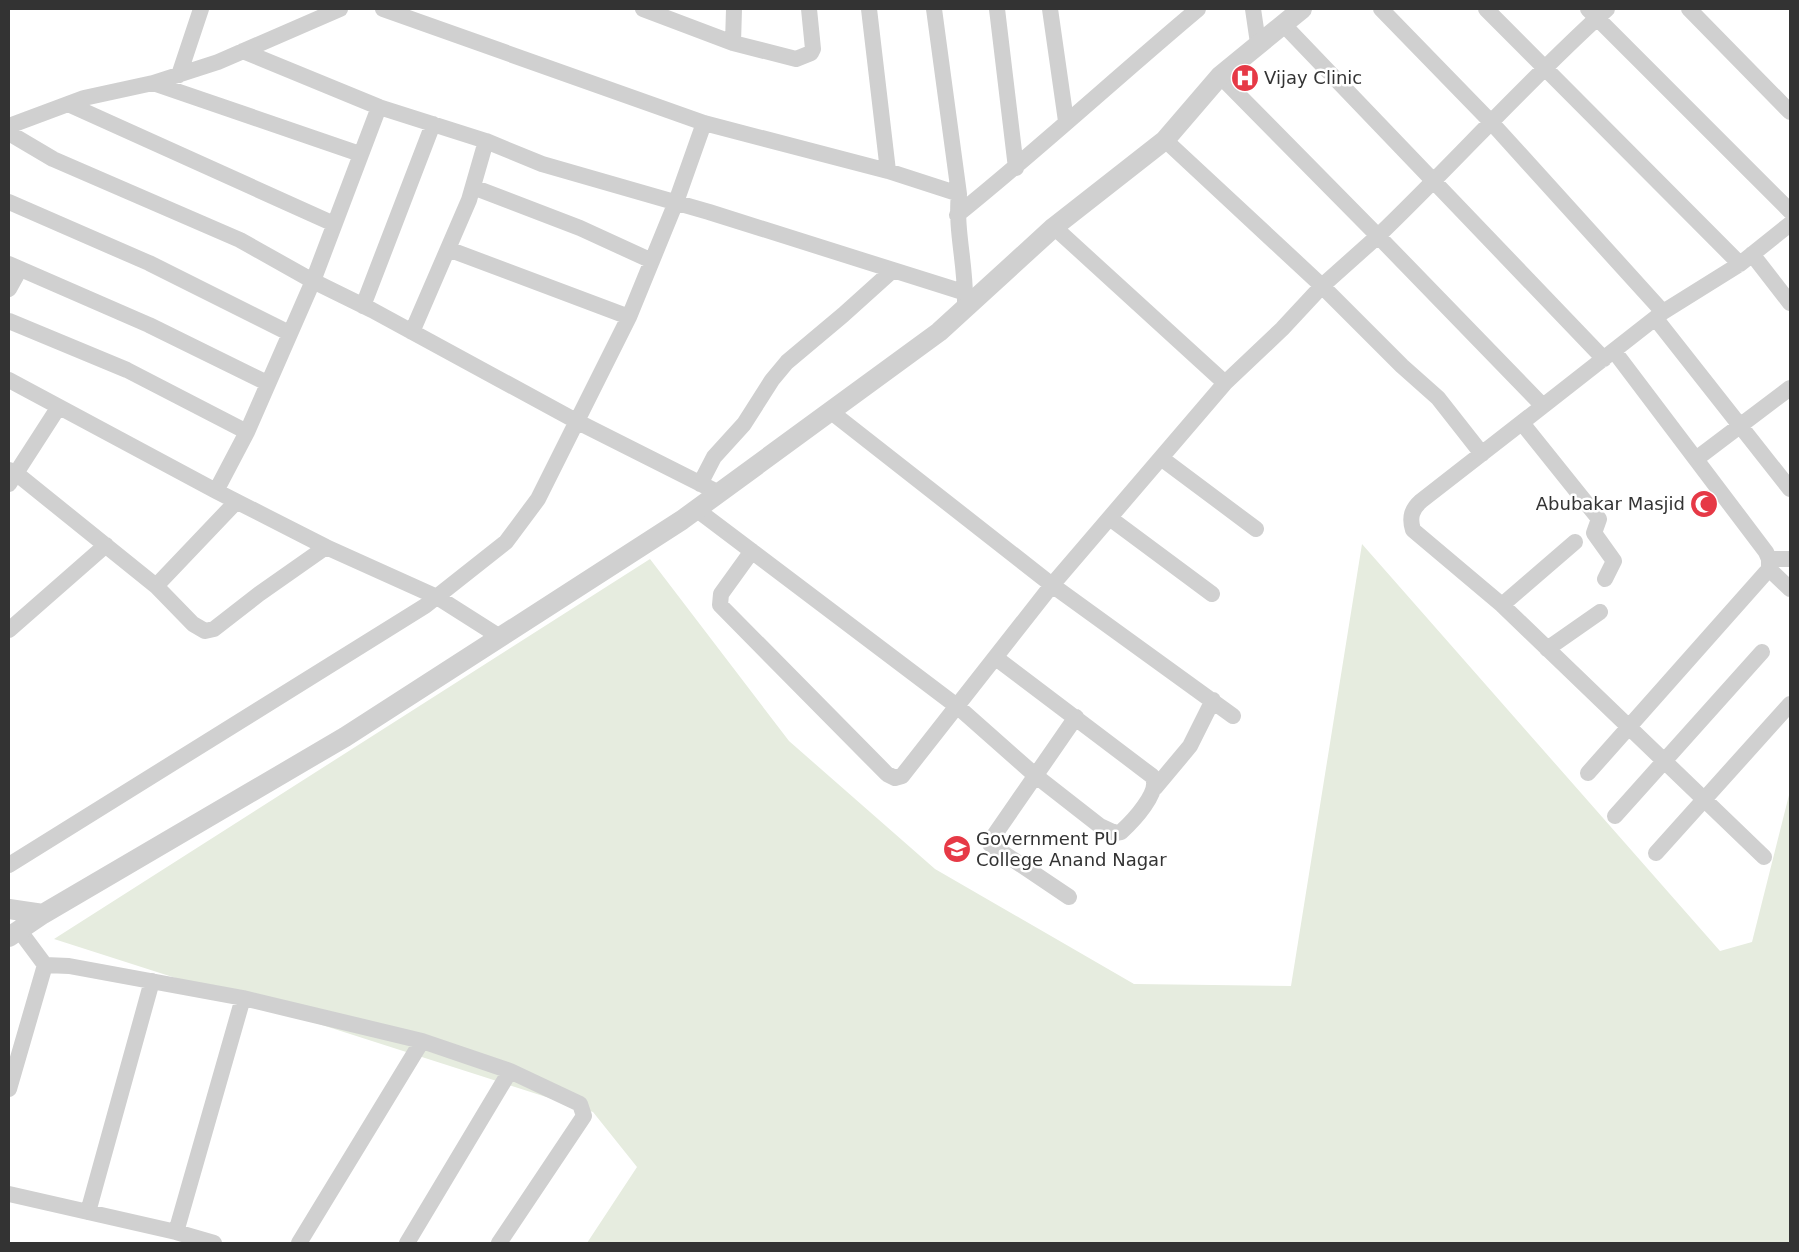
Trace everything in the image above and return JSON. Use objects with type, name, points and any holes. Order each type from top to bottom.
[{"type":"street","points":[[179,74],[201,9]]},
{"type":"street","points":[[9,126],[97,94],[153,83],[179,74],[244,51],[340,9]]},
{"type":"street","points":[[383,9],[704,123],[888,171],[959,194]]},
{"type":"street","points":[[642,9],[733,43],[800,58],[811,53],[813,49],[809,9]]},
{"type":"street","points":[[733,43],[734,9]]},
{"type":"street","points":[[869,9],[888,171]]},
{"type":"street","points":[[934,9],[959,194],[957,215],[963,253],[965,300]]},
{"type":"street","points":[[997,9],[1016,168]]},
{"type":"street","points":[[1050,9],[1066,121]]},
{"type":"street","points":[[957,215],[1016,168],[1066,121],[1198,9]]},
{"type":"street","points":[[1253,9],[1258,43]]},
{"type":"street","points":[[499,1243],[584,1116],[580,1104],[510,1071],[422,1041],[243,998],[69,966],[45,965],[14,933],[43,914],[345,737],[719,493],[939,332],[965,300],[1165,140],[1220,76],[1258,43],[1302,9]]},
{"type":"street","points":[[1382,9],[1490,121],[1659,315],[1790,489]]},
{"type":"street","points":[[1486,9],[1790,303]]},
{"type":"street","points":[[1689,9],[1790,112]]},
{"type":"street","points":[[752,551],[721,594],[720,605],[888,774],[895,778],[902,776],[1052,585],[1225,383],[1282,329],[1322,286],[1434,182],[1490,121],[1597,12],[1790,211]]},
{"type":"street","points":[[1283,24],[1434,182],[1609,355],[1696,459],[1769,564],[1790,589]]},
{"type":"street","points":[[244,51],[379,107],[486,141],[542,164],[676,202],[892,270],[965,300]]},
{"type":"street","points":[[1220,76],[1543,406]]},
{"type":"street","points":[[153,83],[360,154]]},
{"type":"street","points":[[68,104],[334,224]]},
{"type":"street","points":[[216,491],[247,432],[289,333],[314,281],[379,107]]},
{"type":"street","points":[[9,865],[437,597],[506,542],[531,511],[578,422],[629,317],[676,202],[704,123]]},
{"type":"street","points":[[363,306],[433,124]]},
{"type":"street","points":[[9,133],[53,159],[240,240],[578,422],[719,493]]},
{"type":"street","points":[[1165,140],[1322,286],[1402,366],[1438,398],[1482,454]]},
{"type":"street","points":[[412,332],[473,187],[486,141]]},
{"type":"street","points":[[473,187],[580,228],[652,261]]},
{"type":"street","points":[[9,202],[149,263],[289,333]]},
{"type":"street","points":[[1764,857],[1664,763],[1502,605],[1413,530],[1411,523],[1413,508],[1417,504],[1659,315],[1746,259],[1790,224]]},
{"type":"street","points":[[1054,227],[1225,383]]},
{"type":"street","points":[[448,249],[629,317]]},
{"type":"street","points":[[9,289],[15,266],[149,325],[268,383]]},
{"type":"street","points":[[700,484],[714,457],[744,424],[772,380],[787,362],[843,316],[892,270]]},
{"type":"street","points":[[9,322],[127,370],[247,432]]},
{"type":"street","points":[[9,380],[236,502],[326,547],[437,597],[500,637]]},
{"type":"street","points":[[1696,459],[1790,388]]},
{"type":"street","points":[[58,408],[12,476],[106,545],[156,586],[198,628],[209,631],[326,547]]},
{"type":"street","points":[[830,412],[1052,585],[1233,716]]},
{"type":"street","points":[[1522,423],[1599,520],[1594,533],[1614,561],[1605,578]]},
{"type":"street","points":[[1160,458],[1256,529]]},
{"type":"street","points":[[156,586],[236,502]]},
{"type":"street","points":[[696,509],[958,707],[1036,776],[1100,826],[1115,833],[1121,832],[1129,824],[1155,788],[1190,746],[1213,700]]},
{"type":"street","points":[[1111,518],[1212,594]]},
{"type":"street","points":[[1502,605],[1575,542]]},
{"type":"street","points":[[9,630],[106,545]]},
{"type":"street","points":[[1588,773],[1769,564],[1790,559]]},
{"type":"street","points":[[1546,649],[1600,612]]},
{"type":"street","points":[[1615,816],[1762,652]]},
{"type":"street","points":[[996,658],[1152,776],[1155,781],[1155,788]]},
{"type":"street","points":[[1656,853],[1705,801],[1790,704]]},
{"type":"street","points":[[1069,897],[990,844],[1076,718]]},
{"type":"street","points":[[9,909],[43,914]]},
{"type":"street","points":[[9,1089],[45,965]]},
{"type":"street","points":[[88,1212],[152,981]]},
{"type":"street","points":[[176,1232],[243,998]]},
{"type":"street","points":[[299,1243],[422,1041]]},
{"type":"street","points":[[407,1243],[510,1071]]},
{"type":"street","points":[[9,1194],[176,1232],[214,1243]]},
{"type":"shaded area","points":[[1362,544],[1720,951],[1752,942],[1790,791],[1790,1243],[587,1243],[637,1167],[593,1112],[54,939],[650,559],[789,741],[935,869],[1134,984],[1291,986]]},
{"type":"place","name":"Vijay Clinic","points":[[1245,78]]},
{"type":"place","name":"Abubakar Masjid","points":[[1704,504]]},
{"type":"place","name":"Government PU College Anand Nagar","points":[[957,849]]}]
